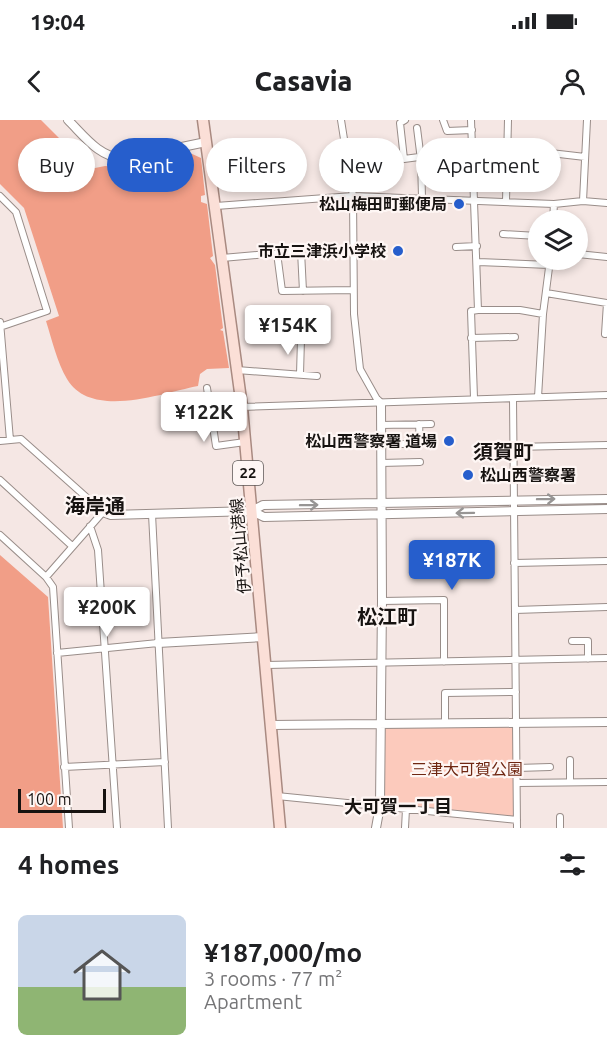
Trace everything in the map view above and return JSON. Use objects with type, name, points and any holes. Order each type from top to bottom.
[{"type":"main road","name":"伊予松山港線","points":[[203,120],[206,142]]},
{"type":"main road","name":"伊予松山港線","points":[[214,192],[242,407],[280,828]]},
{"type":"street","points":[[68,120],[102,153],[112,158],[124,159],[206,142]]},
{"type":"street","points":[[341,120],[344,138]]},
{"type":"street","points":[[405,120],[400,123],[404,159],[416,158]]},
{"type":"street","points":[[443,120],[447,131],[472,130]]},
{"type":"street","points":[[471,120],[478,310]]},
{"type":"street","points":[[506,201],[508,120]]},
{"type":"street","points":[[583,201],[587,120]]},
{"type":"street","points":[[417,128],[418,138]]},
{"type":"street","points":[[561,155],[585,158]]},
{"type":"street","points":[[352,192],[353,290],[360,369],[381,404],[382,663],[380,806],[376,828]]},
{"type":"street","points":[[422,192],[422,197]]},
{"type":"street","points":[[0,196],[16,212],[47,312],[1,326],[10,440]]},
{"type":"street","points":[[216,206],[353,196],[554,204],[583,201],[607,203]]},
{"type":"street","points":[[554,204],[554,210]]},
{"type":"street","points":[[503,234],[528,235]]},
{"type":"street","points":[[456,247],[477,246]]},
{"type":"street","points":[[222,258],[301,251],[303,291]]},
{"type":"street","points":[[277,253],[282,291],[353,290]]},
{"type":"street","points":[[588,255],[607,257]]},
{"type":"street","points":[[478,262],[528,262]]},
{"type":"street","points":[[538,397],[543,314],[549,270]]},
{"type":"street","points":[[546,293],[607,303],[604,334]]},
{"type":"street","points":[[474,398],[471,311],[520,310],[543,314]]},
{"type":"street","points":[[471,338],[496,342],[515,337]]},
{"type":"street","points":[[300,374],[301,339]]},
{"type":"street","points":[[237,370],[316,376]]},
{"type":"street","points":[[207,388],[216,446],[245,442]]},
{"type":"street","points":[[242,407],[607,395]]},
{"type":"street","points":[[513,399],[517,828]]},
{"type":"street","points":[[381,444],[420,444],[419,424]]},
{"type":"street","points":[[381,425],[431,424]]},
{"type":"street","points":[[0,441],[21,439],[103,512],[111,515],[252,511],[263,505],[607,498]]},
{"type":"street","points":[[513,447],[607,445]]},
{"type":"street","points":[[381,463],[420,462]]},
{"type":"street","points":[[0,480],[72,546]]},
{"type":"street","points":[[252,511],[264,517],[607,509]]},
{"type":"street","points":[[46,577],[103,512]]},
{"type":"street","points":[[152,514],[168,828]]},
{"type":"street","points":[[90,526],[98,550],[117,828]]},
{"type":"street","points":[[0,535],[46,577],[53,587],[69,828]]},
{"type":"street","points":[[514,563],[607,561]]},
{"type":"street","points":[[382,602],[444,600],[444,662]]},
{"type":"street","points":[[515,610],[607,607]]},
{"type":"street","points":[[57,653],[106,650],[158,643],[263,637]]},
{"type":"street","points":[[575,640],[588,641],[588,659]]},
{"type":"street","points":[[266,665],[607,658]]},
{"type":"street","points":[[445,723],[445,693],[516,692]]},
{"type":"street","points":[[271,725],[607,722]]},
{"type":"street","points":[[570,760],[570,783]]},
{"type":"street","points":[[64,767],[165,762]]},
{"type":"street","points":[[517,768],[550,768]]},
{"type":"street","points":[[517,783],[607,782]]},
{"type":"street","points":[[277,796],[517,820]]},
{"type":"street","points":[[405,828],[406,809]]},
{"type":"street","points":[[560,817],[560,828]]},
{"type":"green space","name":"三津大可賀公園","points":[[514,725],[515,818],[381,805],[383,726]]},
{"type":"shaded area","points":[[0,120],[41,120],[59,138],[18,138],[18,192],[95,192],[95,168],[105,166],[107,166],[107,192],[194,192],[194,155],[201,158],[205,195],[201,196],[201,202],[207,204],[213,256],[210,258],[215,265],[223,328],[220,330],[223,331],[229,368],[207,369],[200,374],[198,386],[128,401],[93,398],[78,391],[63,372],[46,321],[59,316],[24,208],[0,184]]},
{"type":"shaded area","points":[[0,555],[48,597],[63,828],[0,828]]},
{"type":"place","name":"松山梅田町郵便局","points":[[459,204]]},
{"type":"place","name":"市立三津浜小学校","points":[[398,251]]},
{"type":"place","name":"松山西警察署 道場","points":[[449,441]]},
{"type":"place","name":"松山西警察署","points":[[468,475]]},
{"type":"district","name":"須賀町","points":[[503,452]]},
{"type":"district","name":"海岸通","points":[[95,506]]},
{"type":"district","name":"松江町","points":[[387,617]]},
{"type":"district","name":"大可賀一丁目","points":[[398,807]]}]
